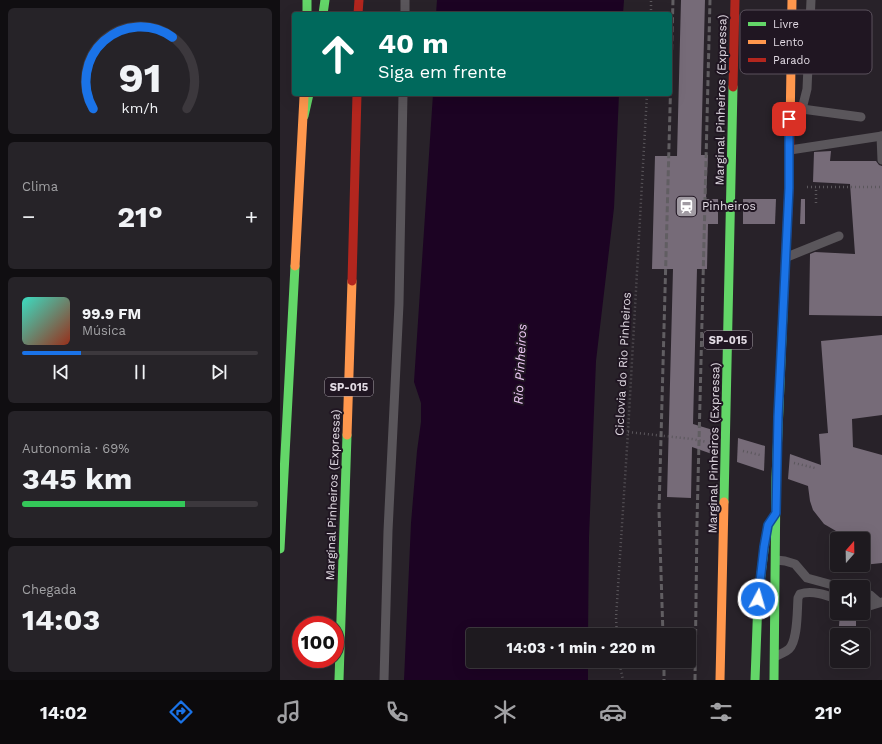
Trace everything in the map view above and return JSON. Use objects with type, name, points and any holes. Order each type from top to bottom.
[{"type":"main road","points":[[307,0],[307,12]]},
{"type":"main road","points":[[323,12],[325,0]]},
{"type":"main road","points":[[358,12],[359,0]]},
{"type":"main road","name":"Marginal Pinheiros (Expressa)","points":[[720,680],[735,0]]},
{"type":"main road","points":[[792,0],[792,10]]},
{"type":"main road","points":[[774,680],[777,447],[789,188],[790,74]]},
{"type":"main road","points":[[280,549],[304,96]]},
{"type":"main road","points":[[304,116],[309,96]]},
{"type":"main road","name":"Marginal Pinheiros (Expressa)","points":[[339,680],[357,96]]},
{"type":"main road","points":[[755,680],[758,599],[764,547],[768,525],[776,513]]},
{"type":"lane","points":[[405,12],[406,0]]},
{"type":"lane","points":[[811,0],[811,10]]},
{"type":"lane","points":[[789,134],[802,109],[807,89],[808,74]]},
{"type":"lane","points":[[384,680],[388,531],[398,304],[403,96]]},
{"type":"lane","points":[[802,109],[861,117]]},
{"type":"lane","points":[[789,150],[882,136],[882,160]]},
{"type":"lane","points":[[786,258],[839,236]]},
{"type":"lane","points":[[776,560],[795,564],[806,578],[830,584]]},
{"type":"lane","points":[[775,657],[788,650],[792,645],[795,636],[798,598],[800,594],[818,593],[830,596]]},
{"type":"lane","points":[[870,595],[880,602]]},
{"type":"lane","points":[[870,606],[880,602]]},
{"type":"path","points":[[651,0],[651,12]]},
{"type":"path","name":"Ciclovia do Rio Pinheiros","points":[[617,628],[647,96]]},
{"type":"path","points":[[816,203],[816,187],[882,186]]},
{"type":"path","points":[[628,432],[708,442]]},
{"type":"path","points":[[738,450],[761,455]]},
{"type":"path","points":[[792,462],[815,468]]},
{"type":"path","points":[[620,668],[622,680]]},
{"type":"water","points":[[437,0],[624,0],[623,12],[436,12]]},
{"type":"water","name":"Rio Pinheiros","points":[[433,96],[619,96],[614,208],[596,361],[589,537],[588,628],[466,628],[466,668],[588,668],[588,680],[404,680],[411,523],[421,422],[421,403],[414,382]]},
{"type":"building","points":[[681,0],[705,0],[701,155],[708,155],[706,199],[718,199],[718,224],[708,224],[707,269],[697,269],[693,424],[713,430],[712,454],[692,447],[691,498],[667,497],[673,269],[652,269],[655,156],[677,156]]},
{"type":"building","points":[[831,151],[830,161],[876,161],[882,166],[882,316],[809,315],[810,254],[815,252],[855,254],[850,184],[813,182],[814,152]]},
{"type":"building","points":[[743,199],[776,199],[775,224],[743,224]]},
{"type":"building","points":[[801,199],[805,199],[805,224],[800,224]]},
{"type":"building","points":[[882,335],[882,415],[852,419],[853,447],[882,455],[882,563],[870,564],[870,532],[842,532],[836,531],[824,524],[813,510],[808,486],[788,479],[790,454],[821,465],[819,434],[828,433],[821,341]]},
{"type":"building","points":[[738,438],[765,446],[764,471],[737,462]]},
{"type":"building","points":[[839,620],[856,620],[856,626],[839,626]]},
{"type":"railway","points":[[672,36],[673,0]]},
{"type":"railway","points":[[695,680],[697,522],[710,0]]},
{"type":"railway","points":[[663,628],[659,511],[670,96]]},
{"type":"railway","points":[[664,668],[664,680]]},
{"type":"traffic: fast","points":[[307,0],[307,12]]},
{"type":"traffic: fast","points":[[323,12],[325,0]]},
{"type":"traffic: fast","points":[[724,502],[733,87]]},
{"type":"traffic: fast","points":[[304,116],[309,96]]},
{"type":"traffic: fast","points":[[280,549],[295,266]]},
{"type":"traffic: fast","points":[[774,680],[776,478],[783,313]]},
{"type":"traffic: fast","points":[[339,680],[347,435]]},
{"type":"traffic: fast","points":[[755,680],[758,599],[765,542]]},
{"type":"traffic: slow","points":[[792,0],[792,10]]},
{"type":"traffic: slow","points":[[790,130],[791,74]]},
{"type":"traffic: slow","points":[[295,266],[304,97]]},
{"type":"traffic: slow","points":[[347,435],[352,281]]},
{"type":"traffic: slow","points":[[720,680],[724,502]]},
{"type":"traffic: jam","points":[[358,12],[359,0]]},
{"type":"traffic: jam","points":[[733,87],[735,0]]},
{"type":"traffic: jam","points":[[352,281],[357,96]]},
{"type":"traffic: jam","points":[[783,313],[789,188],[790,130]]},
{"type":"place","name":"Pinheiros","points":[[687,206]]},
{"type":"route","points":[[758,599],[768,525],[776,513],[778,417],[789,188],[789,119]]}]
